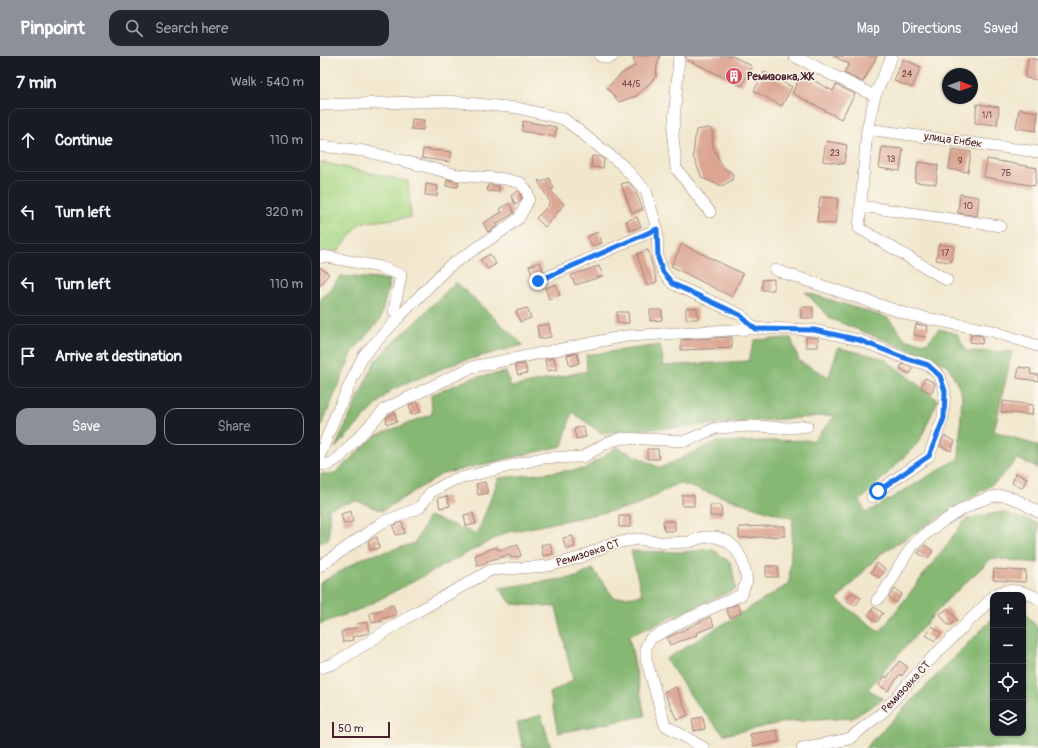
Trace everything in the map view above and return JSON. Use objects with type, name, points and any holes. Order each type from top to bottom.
[{"type":"street","points":[[600,56],[608,58],[613,56]]},
{"type":"street","points":[[679,56],[673,136],[676,168],[710,212]]},
{"type":"street","points":[[794,56],[875,96]]},
{"type":"street","points":[[892,56],[875,96],[867,129],[859,228],[947,280]]},
{"type":"street","points":[[320,105],[448,101],[518,108],[564,119],[621,164],[646,191],[657,229],[658,258],[663,272],[673,284],[740,315],[755,329]]},
{"type":"street","name":"улица Енбек","points":[[867,129],[1038,152]]},
{"type":"street","points":[[320,146],[365,151],[458,175],[505,179],[521,183],[527,191],[529,199],[518,218],[502,231],[448,267],[363,356],[336,414],[320,455]]},
{"type":"street","points":[[861,206],[1000,226]]},
{"type":"street","points":[[538,281],[657,229]]},
{"type":"street","points":[[320,258],[323,256],[380,267],[401,275],[394,311],[400,316]]},
{"type":"street","points":[[775,270],[910,315],[992,330],[1038,346]]},
{"type":"street","points":[[320,464],[328,465],[340,457],[385,409],[472,367],[626,336],[755,329],[814,330],[859,340],[902,357],[928,365],[940,376],[945,391],[944,418],[929,456],[878,491],[872,497]]},
{"type":"street","points":[[320,566],[383,522],[419,508],[431,492],[439,486],[453,480],[542,458],[583,456],[608,442],[623,438],[685,441],[716,428],[751,426],[791,428],[807,426]]},
{"type":"street","points":[[877,600],[886,591],[910,550],[922,537],[971,506],[991,496],[1006,496],[1038,512]]},
{"type":"street","name":"Ремизовка СТ","points":[[320,668],[335,663],[415,613],[491,570],[548,566],[580,558],[610,544],[638,539],[666,543],[689,542],[704,537],[716,537],[727,541],[735,548],[742,559],[747,580],[741,595],[678,624],[650,639],[646,647],[646,659],[665,725],[704,748]]},
{"type":"street","name":"Ремизовка СТ","points":[[1009,592],[1026,592],[1038,598]]},
{"type":"street","name":"Ремизовка СТ","points":[[802,748],[849,739],[884,711],[923,667],[990,600]]},
{"type":"green space","points":[[320,162],[408,181],[411,217],[360,223],[338,251],[320,252]]},
{"type":"green space","points":[[341,276],[390,280],[380,320],[353,351],[320,429],[320,300]]},
{"type":"green space","points":[[456,282],[523,345],[455,363],[391,390],[335,448],[375,361]]},
{"type":"green space","points":[[805,292],[888,318],[906,340],[927,343],[939,329],[957,334],[966,351],[1012,352],[994,431],[1038,446],[1038,468],[1018,459],[996,482],[879,555],[837,600],[880,632],[966,519],[1002,512],[1038,523],[1038,563],[992,558],[947,600],[868,689],[883,699],[853,718],[785,722],[724,735],[695,702],[666,659],[789,584],[793,519],[678,483],[636,506],[505,533],[363,608],[320,624],[320,583],[363,558],[415,543],[429,516],[477,534],[499,478],[584,469],[617,447],[660,468],[716,442],[814,440],[836,415],[601,433],[572,412],[562,446],[442,474],[382,511],[357,501],[329,508],[329,539],[320,543],[320,474],[335,473],[375,436],[432,414],[431,395],[472,378],[506,372],[511,387],[587,371],[586,355],[660,345],[664,366],[748,361],[755,340],[791,338],[799,361],[829,377],[838,348],[883,358],[938,400],[919,442],[860,501],[866,513],[959,458],[962,394],[948,365],[831,319]]},
{"type":"green space","points":[[712,549],[731,563],[736,589],[629,636],[645,716],[558,733],[550,693],[573,680],[556,607],[512,604],[499,588],[577,577],[593,569],[614,598],[642,595],[631,551],[684,552]]},
{"type":"green space","points":[[1026,614],[1038,628],[1038,748],[865,748],[990,621],[990,736],[1026,736]]},
{"type":"green space","points":[[541,715],[551,748],[523,748],[517,723]]},
{"type":"building","points":[[633,56],[660,56],[656,76],[636,96],[619,102],[607,88],[620,75],[635,66]]},
{"type":"building","name":"Ремизовка, ЖК","points":[[686,56],[732,56],[752,66],[742,86],[686,59]]},
{"type":"building","points":[[833,56],[877,56],[863,82],[844,73],[849,64]]},
{"type":"building","points":[[1028,58],[1038,60],[1038,80],[1025,78]]},
{"type":"building","points":[[903,59],[921,67],[912,88],[894,81]]},
{"type":"building","points":[[764,72],[792,87],[782,106],[754,91]]},
{"type":"building","points":[[802,74],[833,91],[836,85],[855,94],[841,119],[792,93]]},
{"type":"building","points":[[977,104],[999,107],[997,125],[975,123]]},
{"type":"building","points":[[1019,109],[1038,112],[1036,131],[1016,128]]},
{"type":"building","points":[[412,119],[424,120],[423,130],[411,129]]},
{"type":"building","points":[[523,121],[556,127],[555,137],[522,131]]},
{"type":"building","points":[[709,128],[712,130],[713,147],[722,166],[733,174],[732,180],[722,186],[702,178],[693,156],[696,130]]},
{"type":"building","points":[[826,141],[847,145],[844,164],[823,161]]},
{"type":"building","points":[[882,147],[903,149],[900,171],[879,168]]},
{"type":"building","points":[[423,149],[452,152],[450,162],[422,158]]},
{"type":"building","points":[[952,149],[971,152],[968,172],[949,169]]},
{"type":"building","points":[[592,156],[601,157],[604,160],[603,168],[591,167]]},
{"type":"building","points":[[987,159],[1037,168],[1035,186],[984,177]]},
{"type":"building","points":[[918,162],[938,165],[936,184],[915,182]]},
{"type":"building","points":[[549,178],[554,188],[550,190],[564,204],[545,227],[536,218],[549,205],[548,204],[550,202],[538,181],[539,180],[542,182]]},
{"type":"building","points":[[447,179],[459,182],[458,187],[446,186]]},
{"type":"building","points":[[628,182],[634,188],[643,209],[632,213],[621,184]]},
{"type":"building","points":[[426,184],[438,186],[437,196],[425,195]]},
{"type":"building","points":[[488,185],[499,186],[499,192],[487,191]]},
{"type":"building","points":[[518,191],[522,198],[516,205],[511,196]]},
{"type":"building","points":[[960,194],[979,197],[977,216],[958,213]]},
{"type":"building","points":[[820,197],[838,198],[835,224],[817,222]]},
{"type":"building","points":[[509,203],[514,213],[496,224],[497,226],[488,232],[483,223],[502,212],[500,209]]},
{"type":"building","points":[[637,217],[641,227],[630,231],[626,221]]},
{"type":"building","points":[[598,232],[602,243],[592,247],[588,236]]},
{"type":"building","points":[[682,244],[743,274],[732,297],[671,266]]},
{"type":"building","points":[[939,244],[954,246],[951,262],[936,260]]},
{"type":"building","points":[[648,250],[657,282],[647,286],[637,254]]},
{"type":"building","points":[[490,254],[496,264],[488,269],[480,260]]},
{"type":"building","points":[[540,262],[543,271],[533,276],[529,266]]},
{"type":"building","points":[[599,266],[603,276],[575,285],[571,275]]},
{"type":"building","points":[[320,267],[329,274],[320,286]]},
{"type":"building","points":[[774,279],[774,290],[762,290],[762,280]]},
{"type":"building","points":[[556,284],[560,295],[549,299],[545,288]]},
{"type":"building","points":[[801,307],[813,307],[813,318],[801,318]]},
{"type":"building","points":[[527,308],[531,318],[520,322],[516,311]]},
{"type":"building","points":[[686,308],[697,308],[698,319],[686,319]]},
{"type":"building","points":[[650,310],[662,310],[662,320],[650,321]]},
{"type":"building","points":[[617,312],[628,312],[629,323],[617,323]]},
{"type":"building","points":[[549,324],[551,337],[539,339],[537,326]]},
{"type":"building","points":[[916,324],[928,326],[926,337],[914,335]]},
{"type":"building","points":[[971,334],[983,336],[982,344],[970,342]]},
{"type":"building","points":[[732,337],[732,348],[681,350],[681,340]]},
{"type":"building","points":[[806,337],[818,338],[818,347],[806,347]]},
{"type":"building","points":[[577,353],[579,363],[570,366],[567,355]]},
{"type":"building","points":[[554,358],[557,369],[547,371],[545,360]]},
{"type":"building","points":[[525,364],[527,373],[518,375],[515,365]]},
{"type":"building","points":[[902,364],[913,368],[910,374],[900,369]]},
{"type":"building","points":[[1019,367],[1031,369],[1030,374],[1038,375],[1038,381],[1017,378]]},
{"type":"building","points":[[925,378],[935,383],[932,393],[921,388]]},
{"type":"building","points":[[1003,401],[1033,405],[1032,415],[1001,412]]},
{"type":"building","points":[[418,402],[421,412],[411,415],[409,405]]},
{"type":"building","points":[[395,412],[397,422],[387,424],[386,418]]},
{"type":"building","points":[[583,426],[586,437],[576,439],[574,429]]},
{"type":"building","points":[[944,436],[955,441],[951,451],[940,446]]},
{"type":"building","points":[[647,449],[658,449],[659,459],[647,459]]},
{"type":"building","points":[[1016,473],[1027,478],[1022,488],[1012,483]]},
{"type":"building","points":[[485,482],[488,493],[478,495],[476,484]]},
{"type":"building","points":[[682,495],[694,495],[694,506],[682,506]]},
{"type":"building","points":[[447,496],[450,506],[440,508],[438,498]]},
{"type":"building","points":[[710,505],[721,505],[722,516],[710,516]]},
{"type":"building","points":[[351,511],[353,522],[344,524],[341,514]]},
{"type":"building","points":[[473,513],[476,524],[466,526],[464,515]]},
{"type":"building","points":[[619,516],[630,516],[630,527],[619,527]]},
{"type":"building","points":[[663,521],[675,521],[675,531],[664,531]]},
{"type":"building","points":[[402,522],[405,533],[396,535],[393,526]]},
{"type":"building","points":[[785,526],[785,536],[739,538],[739,527]]},
{"type":"building","points":[[573,536],[575,547],[566,549],[563,538]]},
{"type":"building","points":[[377,537],[379,548],[370,550],[368,541]]},
{"type":"building","points":[[550,543],[553,554],[543,556],[541,545]]},
{"type":"building","points":[[518,545],[521,556],[511,558],[510,555],[486,561],[487,563],[477,565],[475,555],[497,547],[498,550]]},
{"type":"building","points":[[925,545],[933,551],[927,559],[918,553]]},
{"type":"building","points":[[877,563],[886,570],[879,578],[871,572]]},
{"type":"building","points":[[766,566],[778,566],[778,577],[766,577]]},
{"type":"building","points":[[994,569],[1026,571],[1025,582],[993,580]]},
{"type":"building","points":[[895,589],[902,594],[896,603],[889,597]]},
{"type":"building","points":[[852,592],[861,598],[855,606],[846,600]]},
{"type":"building","points":[[737,604],[741,613],[730,618],[726,609]]},
{"type":"building","points":[[393,605],[396,615],[381,619],[382,621],[372,623],[370,613]]},
{"type":"building","points":[[874,607],[883,613],[877,622],[868,615]]},
{"type":"building","points":[[948,608],[957,620],[950,625],[948,625],[940,614]]},
{"type":"building","points":[[710,617],[714,626],[696,633],[697,635],[670,645],[667,638]]},
{"type":"building","points":[[367,622],[369,633],[352,637],[353,640],[343,642],[341,632],[358,627],[357,624]]},
{"type":"building","points":[[932,626],[941,633],[935,641],[926,635]]},
{"type":"building","points":[[899,661],[908,667],[902,676],[900,674],[888,691],[879,685],[885,676],[887,678]]},
{"type":"building","points":[[676,687],[688,715],[677,720],[664,692]]},
{"type":"building","points":[[703,717],[705,729],[694,731],[692,719]]},
{"type":"building","points":[[777,730],[779,742],[753,746],[750,734]]},
{"type":"place","name":"Ремизовка, ЖК","points":[[734,76]]},
{"type":"route","points":[[538,281],[657,229],[658,258],[663,272],[673,284],[740,315],[755,329],[814,330],[859,340],[902,357],[928,365],[940,376],[945,391],[944,418],[929,456],[878,491]]}]
